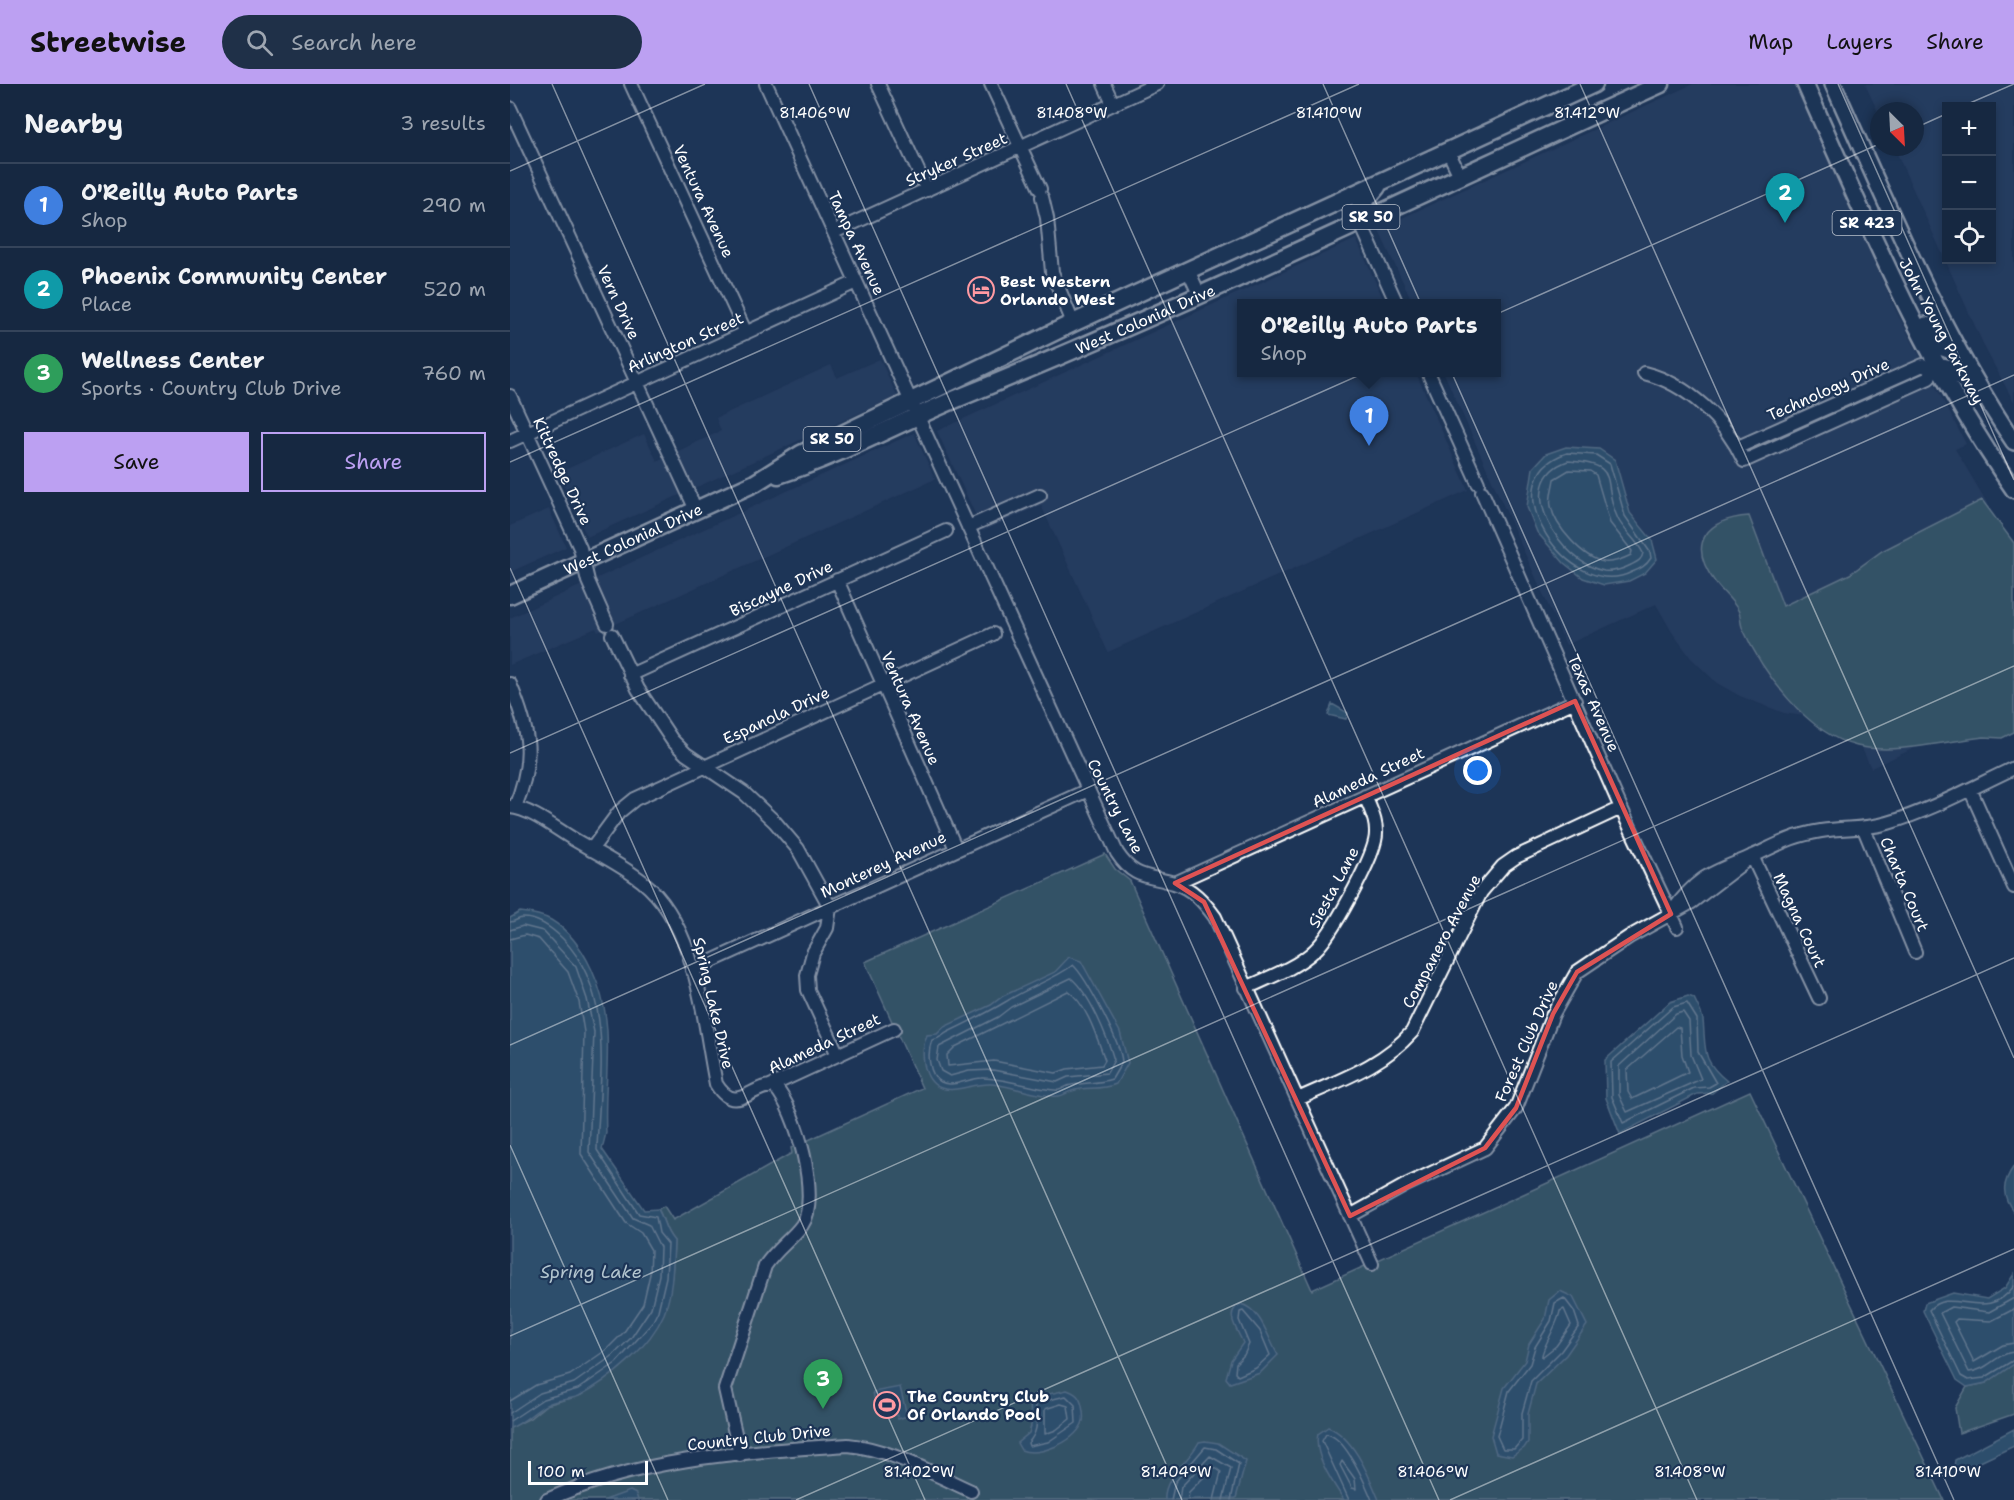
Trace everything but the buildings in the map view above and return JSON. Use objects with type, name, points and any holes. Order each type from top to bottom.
[{"type":"highway","name":"West Colonial Drive","points":[[510,595],[755,483],[809,465],[1073,323],[1594,84]]},
{"type":"highway","name":"West Colonial Drive","points":[[915,408],[1083,348],[1661,84]]},
{"type":"highway","points":[[1360,222],[1359,208],[1384,180]]},
{"type":"main road","name":"John Young Parkway","points":[[1805,84],[1934,368],[2014,490]]},
{"type":"main road","name":"John Young Parkway","points":[[1833,84],[1927,292],[1959,354],[2014,442]]},
{"type":"main road","points":[[1889,269],[1904,279],[1936,341],[1943,348],[1959,354]]},
{"type":"main road","points":[[1934,368],[1945,366],[1961,375],[2014,457]]},
{"type":"street","name":"Ventura Avenue","points":[[631,84],[746,333]]},
{"type":"street","name":"Tampa Avenue","points":[[766,84],[915,408]]},
{"type":"street","points":[[878,84],[927,190]]},
{"type":"street","points":[[991,84],[1041,193],[1047,218],[1052,272],[1073,323]]},
{"type":"street","points":[[1104,84],[1113,104]]},
{"type":"street","name":"Stryker Street","points":[[834,232],[1157,84]]},
{"type":"street","name":"Vern Drive","points":[[510,108],[696,510]]},
{"type":"street","points":[[1448,151],[1460,176]]},
{"type":"street","points":[[1360,222],[1395,299]]},
{"type":"street","points":[[1188,270],[1200,296]]},
{"type":"street","name":"Arlington Street","points":[[510,440],[856,282]]},
{"type":"street","name":"Technology Drive","points":[[1923,365],[1934,368],[1929,378],[1744,461],[1738,447],[1923,365]]},
{"type":"street","points":[[1644,374],[1660,377],[1689,393],[1728,431],[1738,447]]},
{"type":"street","name":"Texas Avenue","points":[[1430,377],[1621,808],[1677,927]]},
{"type":"street","name":"Kittredge Drive","points":[[510,396],[580,548],[588,581],[630,675],[672,740],[702,767],[744,794],[776,822],[798,849],[830,907]]},
{"type":"street","name":"Country Lane","points":[[915,408],[1088,790],[1124,864],[1146,878],[1175,884],[1190,891],[1204,902],[1215,917],[1372,1264]]},
{"type":"street","points":[[969,527],[1040,495]]},
{"type":"street","name":"Biscayne Drive","points":[[630,675],[946,531]]},
{"type":"street","name":"Ventura Avenue","points":[[837,580],[956,849]]},
{"type":"street","name":"Espanola Drive","points":[[591,850],[619,812],[635,799],[993,634]]},
{"type":"street","points":[[510,684],[527,730],[529,752],[524,785],[512,807]]},
{"type":"street","name":"Alameda Street","points":[[1175,884],[1575,701]]},
{"type":"street","name":"Forest Club Drive","points":[[1350,1216],[1406,1185],[1485,1148],[1516,1108],[1553,1014],[1577,972],[1600,955],[1692,902],[1752,856],[1790,837],[1824,830],[1864,830],[1914,814],[2014,768]]},
{"type":"street","points":[[1970,789],[2014,887]]},
{"type":"street","name":"Monterey Avenue","points":[[692,970],[1088,790]]},
{"type":"street","name":"Siesta Lane","points":[[1246,988],[1296,965],[1317,949],[1330,931],[1376,839],[1375,817],[1365,796]]},
{"type":"street","name":"Spring Lake Drive","points":[[512,807],[591,850],[642,882],[664,905],[678,925],[692,970],[716,1084],[721,1092],[732,1098],[768,1087]]},
{"type":"street","name":"Companero Avenue","points":[[1298,1099],[1377,1064],[1412,1032],[1481,892],[1503,866],[1516,857],[1621,808]]},
{"type":"street","name":"Charta Court","points":[[1864,830],[1915,952]]},
{"type":"street","name":"Magna Court","points":[[1752,856],[1819,998]]},
{"type":"street","points":[[830,907],[827,928],[813,953],[807,975],[808,990],[838,1055]]},
{"type":"street","name":"Alameda Street","points":[[768,1087],[894,1029]]},
{"type":"street","points":[[740,1455],[725,1389],[765,1266],[775,1251],[802,1225],[808,1203],[802,1142],[779,1091],[773,1086],[768,1087]]},
{"type":"street","name":"Country Club Drive","points":[[547,1500],[602,1479],[637,1469],[740,1455],[856,1446],[913,1465],[971,1491]]},
{"type":"highlighted area","points":[[1575,701],[1671,914],[1577,972],[1553,1014],[1516,1108],[1485,1148],[1350,1216],[1204,902],[1175,883]]},
{"type":"shaded area","points":[[1693,84],[1794,84],[1896,311],[1966,444],[1955,449],[2002,528],[2014,702],[1871,768],[1848,718],[1818,718],[1784,713],[1740,696],[1717,683],[1691,658],[1672,632],[1656,604],[1566,645],[1446,377],[1501,377],[1501,299],[1411,299],[1378,229]]},
{"type":"shaded area","points":[[1865,84],[2014,84],[2014,402],[1986,350],[1947,264],[1996,264],[1996,102],[1942,102],[1942,253],[1898,156],[1924,156],[1924,102],[1873,102]]},
{"type":"shaded area","points":[[1356,239],[1383,299],[1237,299],[1237,377],[1418,377],[1468,490],[1108,652],[1041,505],[983,531],[937,431]]},
{"type":"shaded area","points":[[880,359],[897,396],[587,537],[558,473],[644,434],[657,461],[721,431],[716,418],[831,365],[837,378]]},
{"type":"shaded area","points":[[914,433],[935,479],[598,632],[596,628],[510,665],[510,618]]},
{"type":"shaded area","points":[[549,509],[566,547],[510,572],[510,526]]},
{"type":"green space","points":[[1982,500],[2014,543],[2014,732],[2002,738],[1984,737],[1887,749],[1857,746],[1821,729],[1788,699],[1761,663],[1742,627],[1738,610],[1715,582],[1702,556],[1705,536],[1712,528],[1734,518],[1749,516],[1783,606],[1850,574],[1882,551]]},
{"type":"green space","points":[[1105,854],[1115,869],[1130,881],[1312,1290],[1750,1091],[1944,1500],[510,1500],[510,1428],[530,1418],[546,1405],[581,1395],[620,1368],[641,1347],[672,1277],[674,1241],[658,1209],[664,1206],[673,1220],[792,1153],[791,1148],[922,1088],[865,962]]},
{"type":"green space","points":[[2014,1364],[2014,1414],[1959,1433],[1955,1408],[1967,1387],[1986,1383]]},
{"type":"water","points":[[981,290],[986,292],[988,297],[986,302],[981,304],[976,302],[974,297],[976,292]]},
{"type":"water","points":[[1566,447],[1599,449],[1615,460],[1630,513],[1652,540],[1657,559],[1645,573],[1629,581],[1604,585],[1583,578],[1564,563],[1537,532],[1527,507],[1533,468],[1546,454]]},
{"type":"water","points":[[1332,704],[1348,713],[1346,719],[1328,715]]},
{"type":"water","name":"Spring Lake","points":[[520,912],[551,920],[563,929],[584,954],[598,984],[607,1031],[606,1133],[602,1149],[644,1210],[658,1209],[674,1241],[672,1278],[667,1306],[649,1339],[604,1381],[579,1396],[548,1404],[510,1428],[510,918]]},
{"type":"water","points":[[1069,957],[1081,961],[1120,1032],[1128,1063],[1116,1084],[1052,1096],[991,1084],[946,1089],[941,1088],[930,1079],[923,1057],[927,1035],[937,1034],[944,1027],[991,1005],[1003,996],[1055,972]]},
{"type":"water","points":[[1688,996],[1694,998],[1702,1015],[1706,1054],[1713,1067],[1727,1081],[1712,1093],[1697,1094],[1620,1134],[1606,1098],[1605,1060],[1670,1002]]},
{"type":"water","points":[[2014,1166],[2014,1212],[2005,1194],[2005,1184]]},
{"type":"water","points":[[2014,1274],[2014,1364],[1986,1383],[1967,1387],[1957,1380],[1923,1311],[1925,1303],[1953,1293],[1987,1299],[2005,1288]]},
{"type":"water","points":[[1560,1291],[1573,1297],[1587,1325],[1566,1355],[1536,1384],[1528,1414],[1528,1442],[1524,1448],[1512,1456],[1496,1453],[1491,1436],[1504,1388],[1525,1361],[1529,1344],[1545,1319],[1549,1300]]},
{"type":"water","points":[[1241,1304],[1254,1312],[1264,1326],[1278,1355],[1260,1373],[1230,1383],[1226,1378],[1231,1360],[1243,1343],[1232,1317],[1235,1308]]},
{"type":"water","name":"The Country Club Of Orlando Pool","points":[[900,1387],[907,1416],[898,1419],[894,1407],[877,1411],[873,1392]]},
{"type":"water","points":[[1067,1390],[1077,1396],[1082,1406],[1083,1420],[1077,1431],[1054,1447],[1036,1452],[1021,1450],[1017,1443],[1029,1433],[1031,1426],[1030,1398]]},
{"type":"water","points":[[1328,1427],[1346,1439],[1360,1458],[1379,1500],[1344,1500],[1318,1451],[1318,1434]]},
{"type":"water","points":[[2014,1429],[2014,1446],[1957,1473],[1954,1467],[1955,1460]]},
{"type":"water","points":[[1199,1442],[1218,1443],[1246,1461],[1236,1498],[1165,1500],[1165,1492],[1172,1477]]},
{"type":"water","points":[[630,1491],[636,1494],[638,1500],[605,1500]]},
{"type":"place","name":"Phoenix Community Center","points":[[1785,223]]},
{"type":"place","name":"Best Western Orlando West","points":[[981,290]]},
{"type":"place","name":"O'Reilly Auto Parts","points":[[1369,446]]},
{"type":"place","name":"The Country Club Of Orlando Pool","points":[[887,1405]]},
{"type":"place","name":"Wellness Center","points":[[823,1409]]}]
